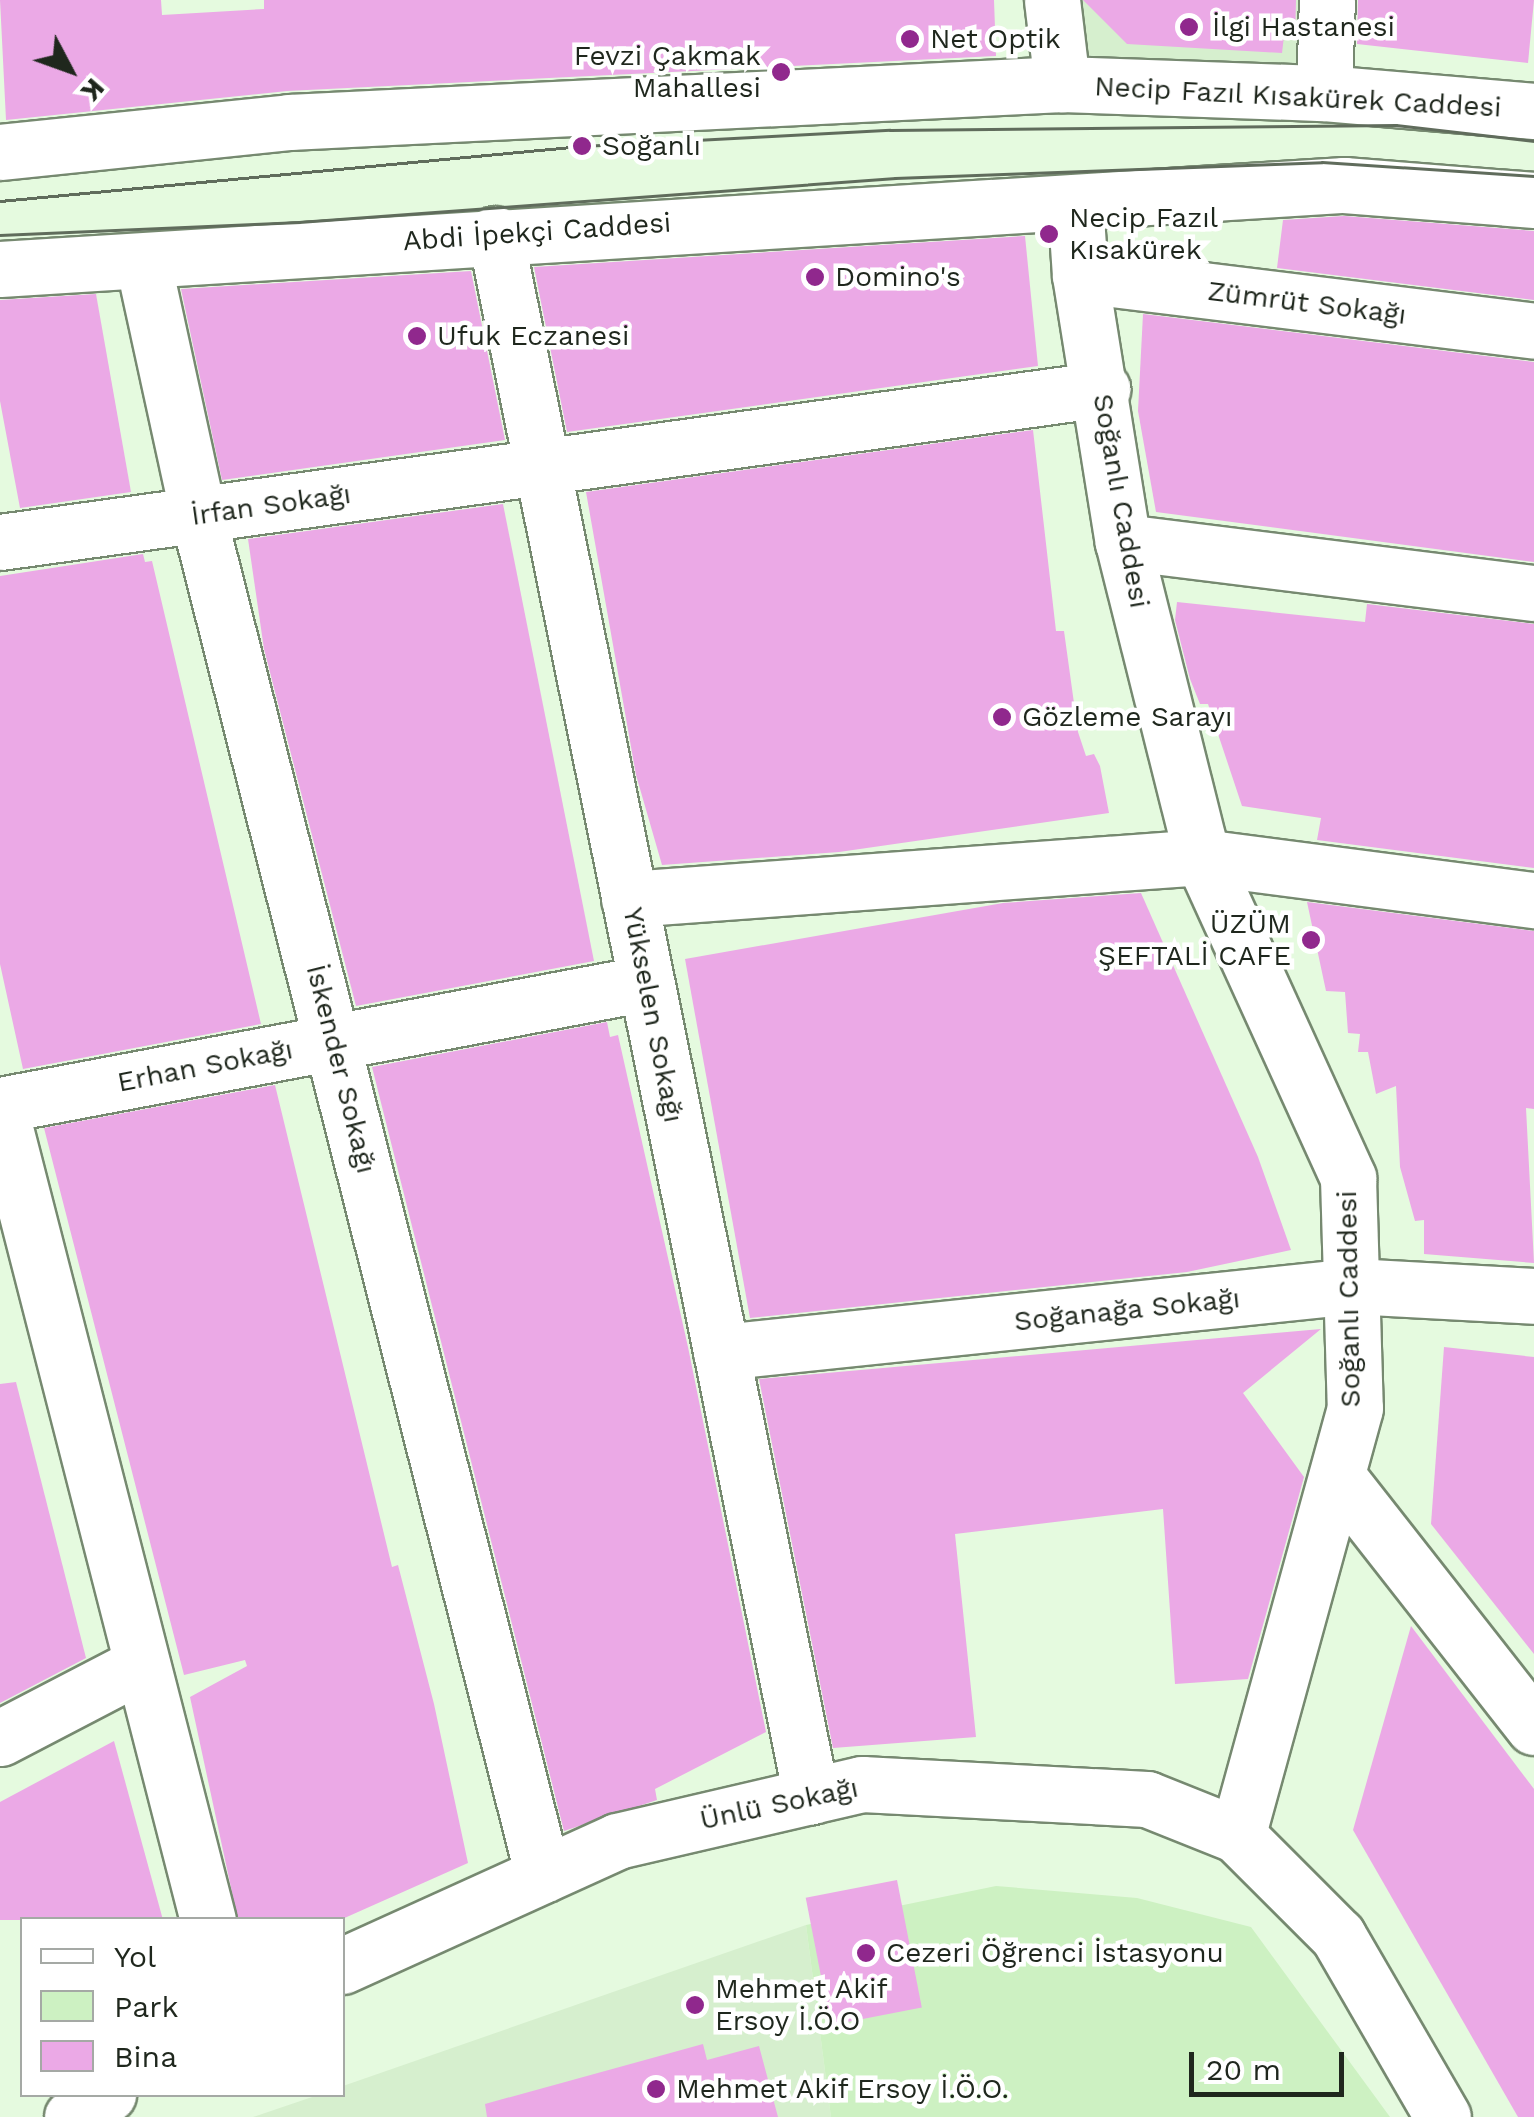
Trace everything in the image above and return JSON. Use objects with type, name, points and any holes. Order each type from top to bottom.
[{"type":"street","points":[[0,152],[290,122],[1062,84],[1052,0]]},
{"type":"street","points":[[1324,93],[1327,0]]},
{"type":"street","name":"Necip Fazıl Kısakürek Caddesi","points":[[1062,84],[1324,93],[1534,111]]},
{"type":"street","points":[[1075,202],[1344,185],[1534,200]]},
{"type":"street","name":"Abdi İpekçi Caddesi","points":[[0,269],[143,262],[496,234],[1075,202]]},
{"type":"street","name":"Soğanlı Caddesi","points":[[1075,202],[1080,275],[1102,389],[1123,542],[1202,857],[1348,1178],[1355,1408],[1237,1834]]},
{"type":"street","name":"Yükselen Sokağı","points":[[496,234],[811,1796]]},
{"type":"street","name":"İskender Sokağı","points":[[143,262],[198,515],[543,1875]]},
{"type":"street","name":"Zümrüt Sokağı","points":[[1080,275],[1534,331]]},
{"type":"street","name":"İrfan Sokağı","points":[[0,542],[1102,389]]},
{"type":"street","points":[[1123,542],[1534,593]]},
{"type":"street","points":[[629,899],[1202,857],[1534,900]]},
{"type":"street","name":"Erhan Sokağı","points":[[0,1107],[646,982]]},
{"type":"street","points":[[0,1107],[207,1917]]},
{"type":"street","name":"Soğanağa Sokağı","points":[[721,1352],[1352,1286],[1534,1296]]},
{"type":"street","points":[[1336,1476],[1534,1727]]},
{"type":"street","points":[[0,1738],[142,1664]]},
{"type":"street","name":"Ünlü Sokağı","points":[[345,1965],[617,1841],[862,1784],[1147,1798],[1237,1834]]},
{"type":"street","points":[[1237,1834],[1338,1936],[1443,2117]]},
{"type":"street","points":[[72,2117],[103,2097]]},
{"type":"shaded area","name":"İlgi Hastanesi","points":[[1067,0],[1311,0],[1308,72],[1070,54]]},
{"type":"shaded area","name":"Mehmet Akif Ersoy İ.Ö.O","points":[[806,1925],[831,2117],[253,2117],[312,2097],[345,2097],[345,2085]]},
{"type":"green space","points":[[996,1886],[1137,1898],[1251,1927],[1390,2117],[831,2117],[806,1925]]},
{"type":"building","points":[[0,0],[161,0],[162,15],[264,9],[264,0],[994,0],[996,56],[287,91],[6,120]]},
{"type":"building","points":[[1083,0],[1296,0],[1295,37],[1284,36],[1282,53],[1127,44]]},
{"type":"building","points":[[1358,0],[1534,0],[1528,63],[1357,44]]},
{"type":"building","points":[[1344,216],[1534,231],[1534,300],[1277,268],[1283,220]]},
{"type":"building","points":[[1025,236],[1038,366],[567,432],[534,267]]},
{"type":"building","points":[[471,271],[505,440],[222,480],[181,289]]},
{"type":"building","points":[[96,294],[131,492],[20,508],[0,401],[0,300]]},
{"type":"building","points":[[1143,314],[1534,362],[1534,562],[1156,512],[1138,411]]},
{"type":"building","points":[[1033,430],[1056,631],[1064,631],[1078,732],[1086,756],[1094,754],[1100,766],[1109,813],[839,852],[662,865],[636,775],[586,492]]},
{"type":"building","points":[[503,504],[594,961],[356,1006],[264,649],[248,539]]},
{"type":"building","points":[[143,554],[145,562],[152,561],[261,1024],[23,1069],[0,964],[0,576]]},
{"type":"building","points":[[1177,602],[1365,622],[1367,604],[1534,624],[1534,868],[1317,840],[1321,818],[1242,806],[1208,704],[1200,704],[1190,679],[1175,620]]},
{"type":"building","points":[[1141,893],[1258,1157],[1291,1250],[1187,1272],[750,1318],[685,959],[1003,903]]},
{"type":"building","points":[[1307,902],[1534,931],[1534,1109],[1526,1108],[1534,1263],[1424,1254],[1424,1220],[1415,1221],[1400,1167],[1396,1086],[1376,1094],[1368,1052],[1358,1052],[1360,1034],[1348,1033],[1345,992],[1326,991]]},
{"type":"building","points":[[607,1022],[610,1037],[618,1035],[688,1347],[766,1732],[655,1789],[657,1800],[564,1831],[372,1067]]},
{"type":"building","points":[[275,1085],[392,1567],[398,1565],[434,1704],[468,1863],[345,1918],[237,1917],[190,1697],[247,1666],[245,1660],[184,1675],[44,1128]]},
{"type":"building","points":[[1321,1329],[1243,1393],[1304,1477],[1248,1679],[1175,1684],[1163,1509],[955,1534],[976,1737],[833,1748],[759,1379]]},
{"type":"building","points":[[1444,1347],[1534,1357],[1534,1654],[1431,1524]]},
{"type":"building","points":[[16,1382],[86,1658],[0,1703],[0,1384]]},
{"type":"building","points":[[1411,1626],[1534,1789],[1534,2117],[1518,2117],[1353,1830]]},
{"type":"building","points":[[114,1741],[162,1917],[0,1920],[0,1802]]},
{"type":"building","name":"Cezeri Öğrenci İstasyonu","points":[[897,1880],[922,2008],[831,2025],[806,1898]]},
{"type":"building","name":"Mehmet Akif Ersoy İ.Ö.O.","points":[[703,2044],[707,2060],[759,2046],[778,2117],[487,2117],[485,2104]]},
{"type":"tram line","points":[[0,201],[582,146],[890,130],[1396,125],[1534,141]]},
{"type":"tram line","points":[[0,235],[299,222],[895,178],[1322,162],[1534,176]]},
{"type":"place","name":"İlgi Hastanesi","points":[[1189,27]]},
{"type":"place","name":"Net Optik","points":[[910,39]]},
{"type":"place","name":"Fevzi Çakmak Mahallesi","points":[[781,72]]},
{"type":"place","name":"Soğanlı","points":[[582,146]]},
{"type":"place","name":"Necip Fazıl Kısakürek","points":[[1049,234]]},
{"type":"place","name":"Domino's","points":[[815,277]]},
{"type":"place","name":"Ufuk Eczanesi","points":[[417,336]]},
{"type":"place","name":"Gözleme Sarayı","points":[[1002,717]]},
{"type":"place","name":"ÜZÜM ŞEFTALİ CAFE","points":[[1311,940]]},
{"type":"place","name":"Cezeri Öğrenci İstasyonu","points":[[866,1953]]},
{"type":"place","name":"Mehmet Akif Ersoy İ.Ö.O","points":[[695,2005]]},
{"type":"place","name":"Mehmet Akif Ersoy İ.Ö.O.","points":[[656,2089]]}]
